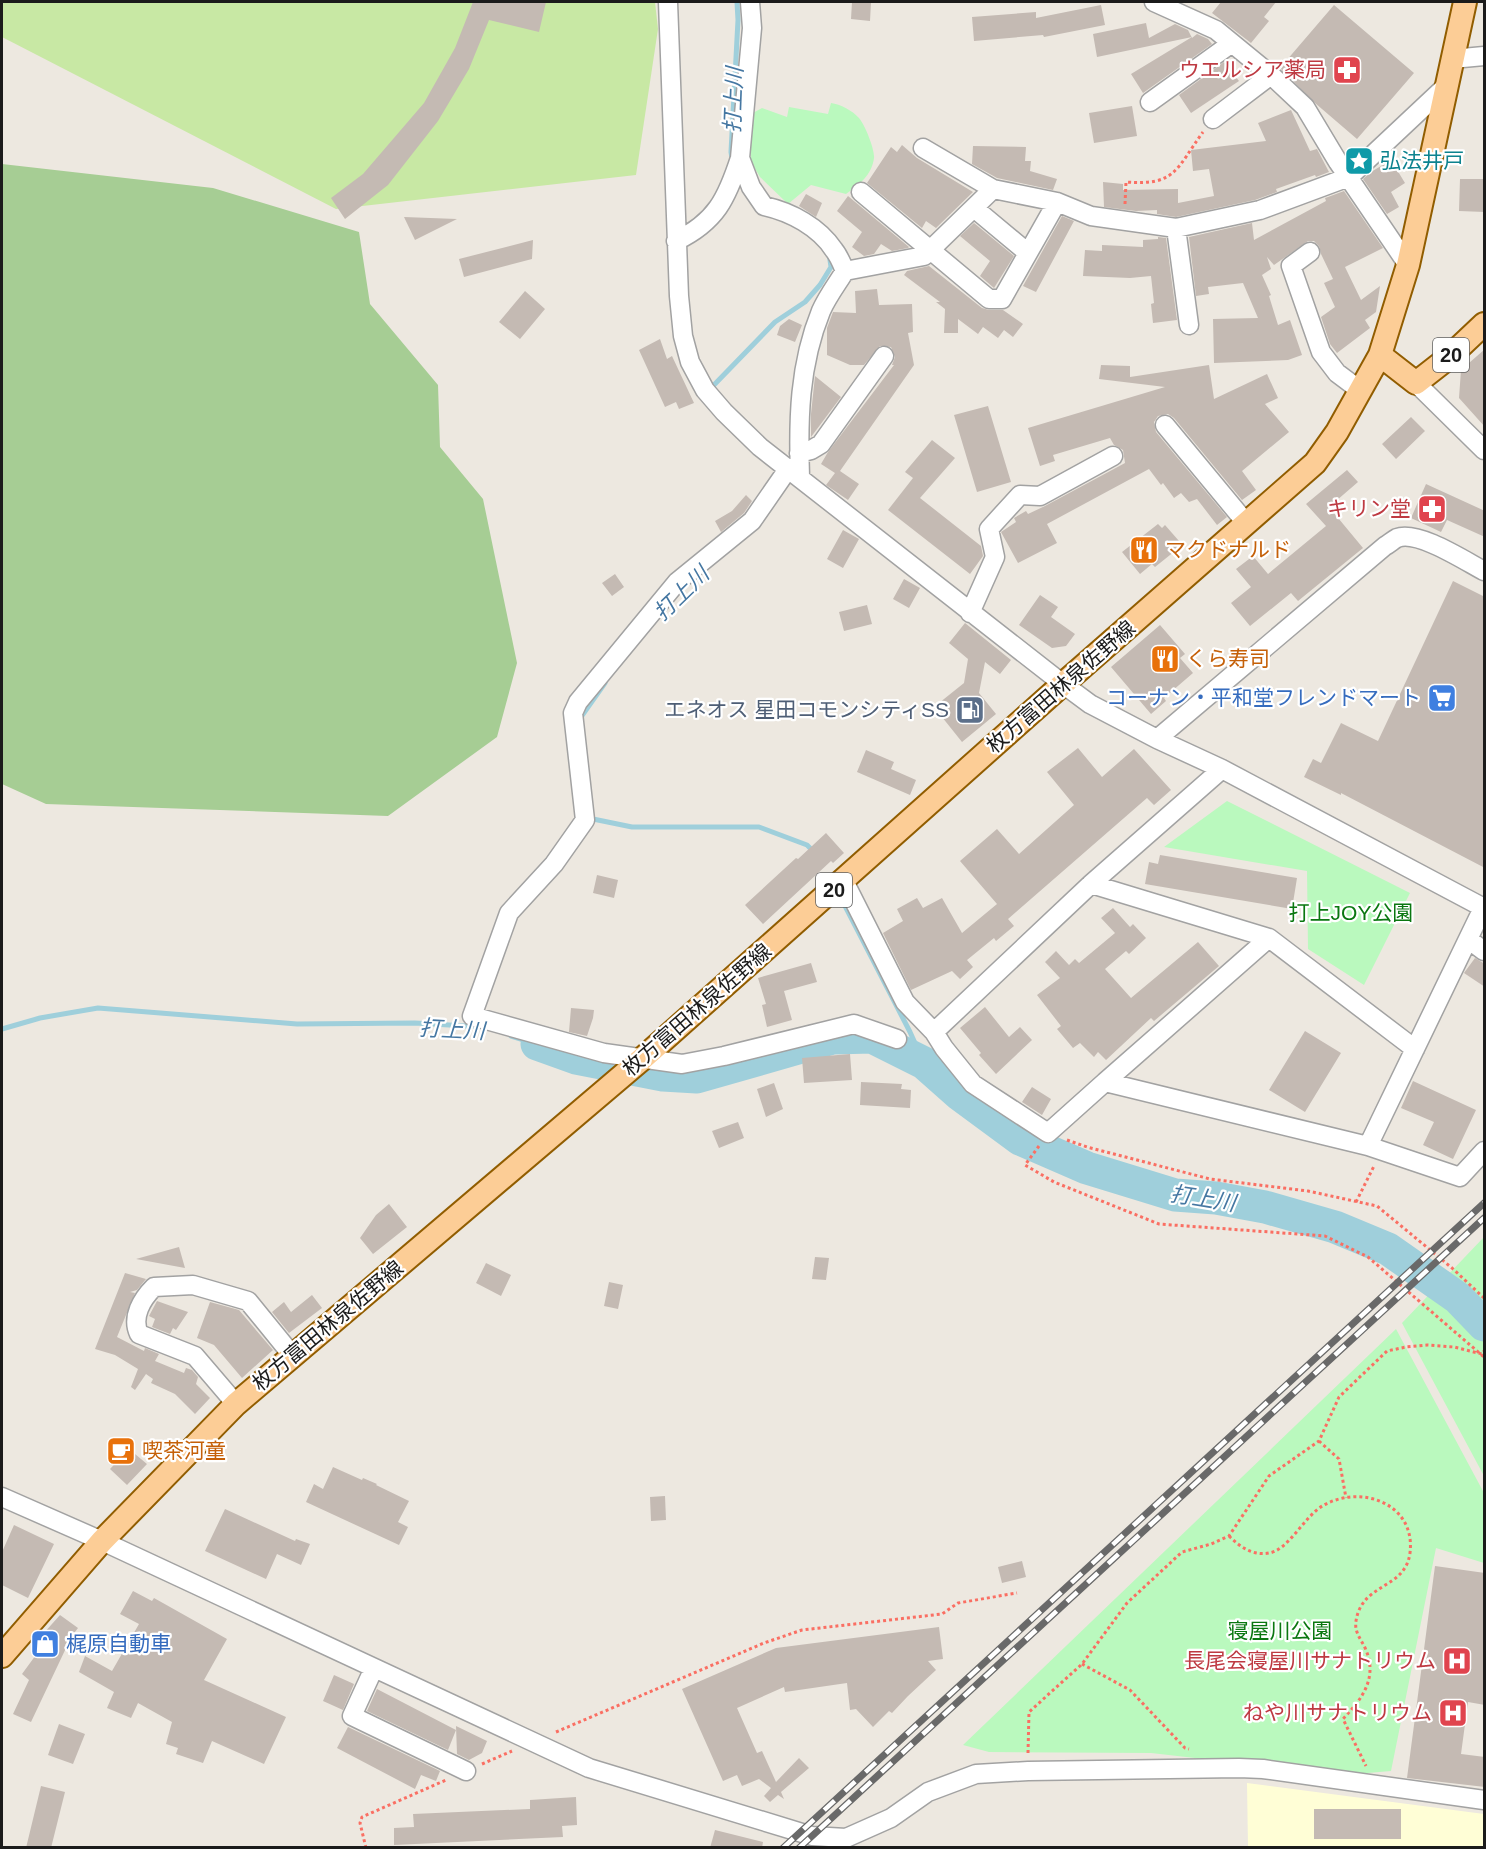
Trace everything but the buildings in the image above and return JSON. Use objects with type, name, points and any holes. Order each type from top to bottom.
[{"type":"main road","name":"枚方富田林泉佐野線","points":[[2,1656],[102,1541],[236,1404],[642,1059],[1063,684],[1315,464],[1337,432],[1380,355],[1408,265],[1465,2]]},
{"type":"main road","name":"20","points":[[1416,383],[1485,324]]},
{"type":"main road","points":[[1380,355],[1416,383]]},
{"type":"street","points":[[668,2],[676,241],[682,336],[690,362],[705,390],[724,412],[760,447],[970,613],[1090,704],[1222,770],[1484,908],[1415,1048],[1374,1148]]},
{"type":"street","points":[[676,241],[697,231],[716,211],[731,186],[740,158],[752,28],[750,2]]},
{"type":"street","points":[[1154,2],[1216,30],[1271,75],[1305,107],[1408,265]]},
{"type":"street","points":[[1150,102],[1232,42]]},
{"type":"street","points":[[1452,59],[1485,56]]},
{"type":"street","points":[[1213,119],[1271,75]]},
{"type":"street","points":[[923,148],[993,189],[1058,202],[1091,216],[1176,228],[1260,210],[1349,177],[1446,86]]},
{"type":"street","points":[[740,158],[751,187],[764,206],[778,209],[818,232],[835,250],[845,271]]},
{"type":"street","points":[[897,1039],[854,1024],[682,1064],[604,1053],[472,1016],[509,913],[554,864],[585,820],[573,713],[578,702],[677,582],[752,521],[794,473],[799,453],[800,406],[806,356],[822,310],[845,271],[924,256],[993,189]]},
{"type":"street","points":[[861,192],[989,299],[1002,299],[1058,202]]},
{"type":"street","points":[[974,208],[1028,254]]},
{"type":"street","points":[[1176,228],[1189,325]]},
{"type":"street","points":[[1310,252],[1291,266],[1321,352],[1337,373],[1361,391]]},
{"type":"street","points":[[799,453],[811,450],[820,444],[884,356]]},
{"type":"street","points":[[1416,383],[1485,450]]},
{"type":"street","points":[[1165,425],[1247,524]]},
{"type":"street","points":[[970,613],[995,557],[989,529],[1020,495],[1040,496],[1113,456]]},
{"type":"street","points":[[1157,739],[1385,546],[1398,538],[1413,537],[1428,542],[1485,571]]},
{"type":"street","points":[[934,1032],[1091,884],[1222,770]]},
{"type":"street","points":[[844,881],[905,1002],[934,1032],[973,1083],[1048,1133],[1269,939]]},
{"type":"street","points":[[1091,884],[1269,939],[1415,1048]]},
{"type":"street","points":[[1468,939],[1485,951]]},
{"type":"street","points":[[1105,1082],[1374,1148],[1460,1177],[1485,1151]]},
{"type":"street","points":[[236,1404],[195,1356],[139,1334],[135,1326],[137,1313],[145,1296],[154,1287],[193,1285],[248,1300],[292,1355]]},
{"type":"street","points":[[2,1497],[102,1541],[590,1768],[812,1836],[846,1838],[891,1818],[928,1792],[976,1774],[1028,1770],[1263,1769],[1485,1800]]},
{"type":"street","points":[[374,1668],[352,1716],[466,1771]]},
{"type":"path","points":[[1124,220],[1126,182],[1154,183],[1166,179],[1213,119]]},
{"type":"path","points":[[1484,1354],[1368,1257],[1326,1236],[1159,1224],[1054,1182],[1025,1165],[1048,1133],[1087,1147],[1210,1179],[1308,1191],[1377,1206],[1485,1298]]},
{"type":"path","points":[[1356,1202],[1374,1148]]},
{"type":"path","points":[[1028,1770],[1029,1712],[1082,1664],[1126,1603],[1182,1552],[1229,1536],[1269,1476],[1319,1441],[1339,1397],[1387,1351],[1427,1345],[1454,1347],[1484,1354]]},
{"type":"path","points":[[1319,1441],[1340,1459],[1346,1498]]},
{"type":"path","points":[[1229,1536],[1238,1545],[1255,1553],[1271,1553],[1282,1547],[1307,1518],[1324,1505],[1346,1498],[1377,1499],[1388,1504],[1401,1515],[1411,1541],[1409,1559],[1398,1577],[1365,1598],[1355,1622],[1357,1635],[1366,1650],[1369,1668],[1368,1685],[1360,1701],[1342,1719],[1367,1768],[1356,1767]]},
{"type":"path","points":[[366,1848],[360,1823],[362,1817],[764,1643],[802,1630],[942,1614],[958,1603],[1017,1593]]},
{"type":"path","points":[[1082,1664],[1130,1690],[1185,1748],[1197,1750]]},
{"type":"shaded area","points":[[2,164],[213,188],[359,232],[370,304],[438,385],[440,447],[483,499],[517,663],[497,737],[388,816],[46,804],[2,784]]},
{"type":"shaded area","points":[[1247,1783],[1484,1814],[1484,1847],[1248,1847]]},
{"type":"green space","points":[[2,2],[655,2],[658,29],[636,175],[336,209],[2,37]]},
{"type":"green space","points":[[831,103],[850,110],[861,121],[874,154],[871,170],[846,194],[811,185],[788,204],[760,177],[751,162],[751,114],[762,108],[787,117],[789,107],[828,114]]},
{"type":"green space","name":"打上JOY公園","points":[[1227,801],[1410,893],[1364,985],[1308,949],[1307,871],[1164,847]]},
{"type":"green space","points":[[1484,1237],[1484,1476],[1402,1323]]},
{"type":"green space","name":"寝屋川公園","points":[[1396,1329],[1484,1493],[1484,1563],[1436,1548],[1391,1771],[1344,1775],[1151,1753],[989,1752],[963,1745]]},
{"type":"waterway","name":"打上川","points":[[732,158],[737,2]]},
{"type":"waterway","name":"打上川","points":[[712,387],[775,322],[805,302],[820,285],[831,267],[829,253]]},
{"type":"waterway","name":"打上川","points":[[581,717],[605,683]]},
{"type":"waterway","name":"打上川","points":[[592,816],[593,819],[632,827],[759,827],[807,845],[815,853]]},
{"type":"waterway","name":"打上川","points":[[844,904],[924,1063]]},
{"type":"waterway","name":"打上川","points":[[2,1029],[40,1018],[98,1008],[297,1024],[415,1023],[483,1027]]},
{"type":"waterway","name":"打上川","points":[[511,1036],[537,1044]]},
{"type":"waterway","name":"打上川","points":[[537,1044],[576,1058],[663,1075],[697,1077],[833,1038],[872,1037],[924,1063],[959,1094],[1020,1139],[1087,1168],[1175,1195],[1216,1198],[1265,1207],[1335,1227],[1388,1249],[1458,1298],[1484,1325]]},
{"type":"railway","points":[[783,1848],[1484,1203]]},
{"type":"railway","points":[[799,1848],[1484,1218]]},
{"type":"place","name":"ウエルシア薬局","points":[[1347,70]]},
{"type":"place","name":"弘法井戸","points":[[1359,161]]},
{"type":"place","name":"キリン堂","points":[[1432,509]]},
{"type":"place","name":"マクドナルド","points":[[1144,550]]},
{"type":"place","name":"くら寿司","points":[[1165,659]]},
{"type":"place","name":"コーナン・平和堂フレンドマート","points":[[1442,698]]},
{"type":"place","name":"エネオス 星田コモンシティSS","points":[[970,710]]},
{"type":"place","name":"喫茶河童","points":[[121,1451]]},
{"type":"place","name":"梶原自動車","points":[[45,1644]]},
{"type":"place","name":"長尾会寝屋川サナトリウム","points":[[1457,1661]]},
{"type":"place","name":"ねや川サナトリウム","points":[[1453,1713]]}]
